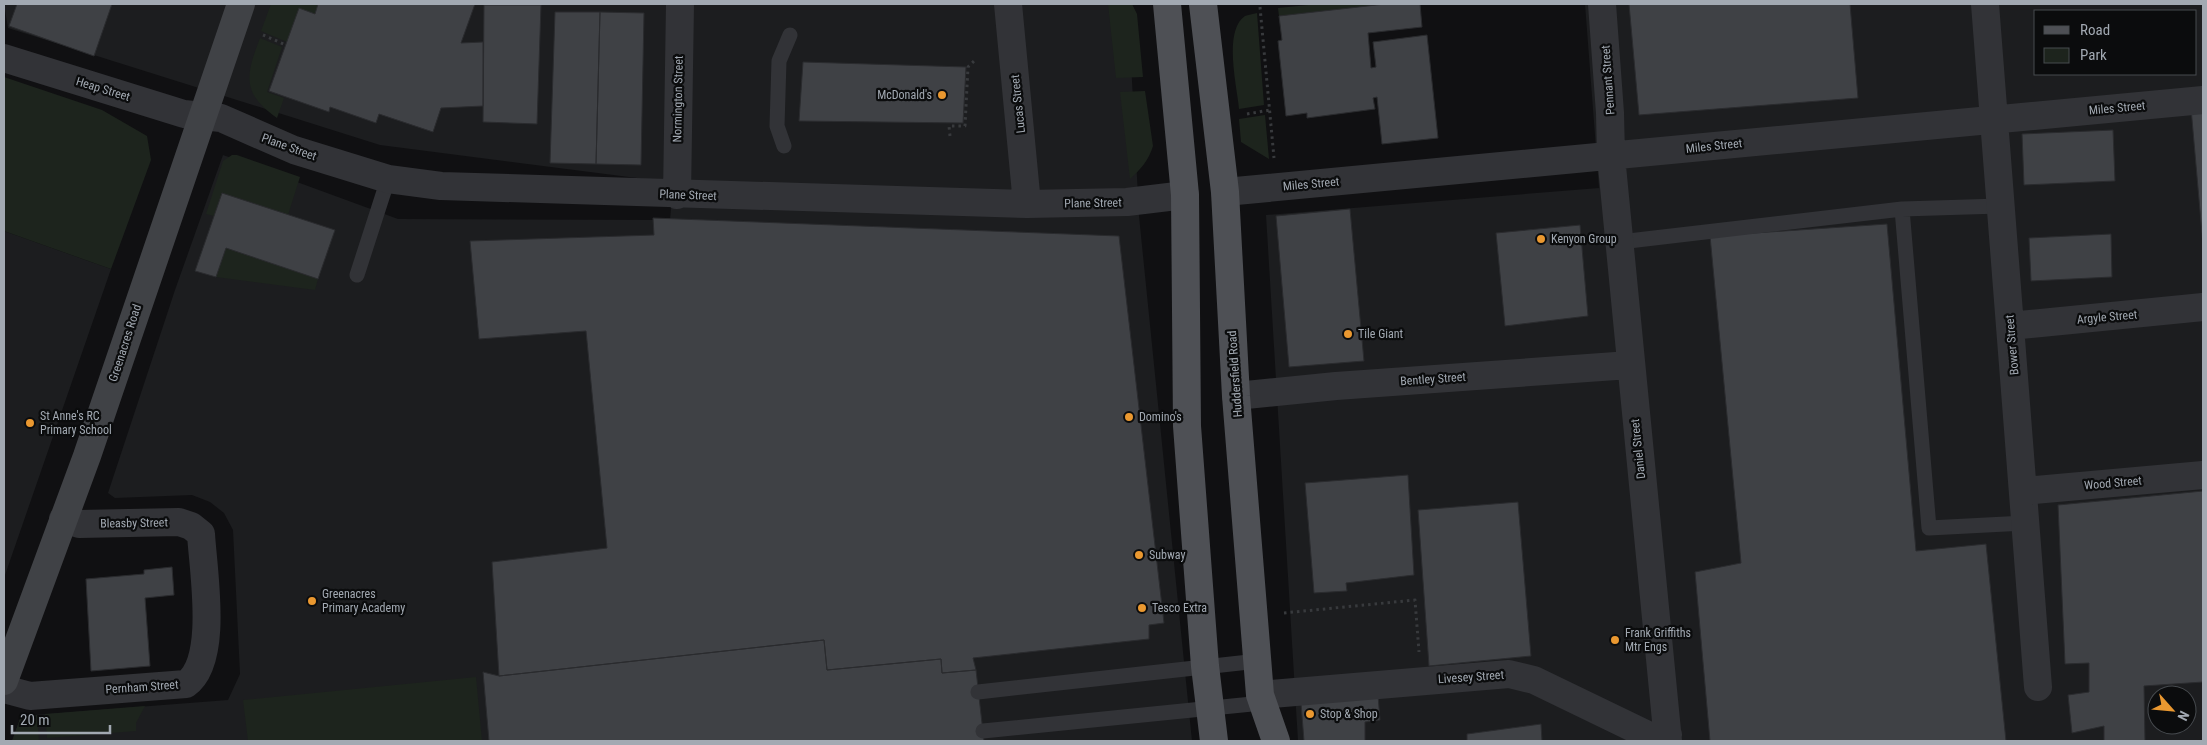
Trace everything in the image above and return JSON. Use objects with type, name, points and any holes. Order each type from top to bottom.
[{"type":"main road","points":[[1167,4],[1185,195],[1187,426],[1205,666],[1214,741]]},
{"type":"main road","name":"Huddersfield Road","points":[[1203,4],[1225,192],[1236,396],[1261,699],[1276,741]]},
{"type":"street","name":"Greenacres Road","points":[[4,681],[87,456],[241,4]]},
{"type":"street","name":"Normington Street","points":[[677,195],[680,4]]},
{"type":"street","name":"Lucas Street","points":[[1008,4],[1027,204]]},
{"type":"street","name":"Pennant Street","points":[[1602,4],[1610,113],[1611,156]]},
{"type":"street","name":"Bower Street","points":[[1985,4],[2038,687]]},
{"type":"street","name":"Heap Street","points":[[4,58],[184,114],[203,115]]},
{"type":"street","name":"Miles Street","points":[[1225,192],[2203,100]]},
{"type":"street","name":"Plane Street","points":[[203,115],[234,123],[259,136],[294,150],[388,179],[441,186],[677,195],[1027,204],[1127,202],[1185,195]]},
{"type":"street","name":"Daniel Street","points":[[1611,156],[1630,366],[1668,738]]},
{"type":"street","name":"Argyle Street","points":[[2010,326],[2203,307]]},
{"type":"street","name":"Bentley Street","points":[[1236,396],[1336,386],[1630,366]]},
{"type":"street","name":"Wood Street","points":[[2023,491],[2203,475]]},
{"type":"street","name":"Bleasby Street","points":[[63,519],[80,524],[179,522],[192,526],[201,534]]},
{"type":"street","name":"Pernham Street","points":[[4,689],[30,696],[186,684],[194,678],[206,638],[201,534]]},
{"type":"street","name":"Livesey Street","points":[[1261,699],[1318,689],[1509,674],[1534,680],[1652,737],[1668,738]]},
{"type":"lane","points":[[784,146],[777,126],[779,60],[790,35]]},
{"type":"lane","points":[[357,275],[388,179]]},
{"type":"lane","points":[[1620,242],[1902,210],[2000,206]]},
{"type":"lane","points":[[1902,210],[1929,528],[2025,523]]},
{"type":"lane","points":[[978,692],[1258,661]]},
{"type":"lane","points":[[983,731],[1209,710],[1261,699]]},
{"type":"path","points":[[1260,7],[1275,167]]},
{"type":"path","points":[[256,32],[286,45]]},
{"type":"path","points":[[950,136],[949,126],[966,126],[968,67],[976,59]]},
{"type":"path","points":[[1257,112],[1270,110]]},
{"type":"path","points":[[1281,613],[1415,600],[1418,634]]},
{"type":"shaded area","points":[[4,4],[673,4],[668,182],[380,145],[8,28]]},
{"type":"shaded area","points":[[689,4],[1128,4],[1139,216],[1192,741],[12,741],[21,716],[228,700],[240,674],[233,530],[224,513],[210,502],[192,495],[115,498],[108,493],[175,290],[223,155],[398,219],[670,220]]},
{"type":"shaded area","points":[[1585,4],[2203,4],[2203,740],[1298,741],[1266,215],[1599,188]]},
{"type":"shaded area","name":"St Anne's RC Primary School","points":[[4,231],[111,269],[4,578]]},
{"type":"green space","points":[[271,4],[318,4],[315,14],[299,9],[287,42],[261,31]]},
{"type":"green space","points":[[1108,4],[1132,4],[1137,14],[1143,77],[1116,78]]},
{"type":"green space","points":[[1318,4],[1385,4],[1279,16],[1278,8]]},
{"type":"green space","points":[[1257,13],[1264,105],[1239,109],[1233,60],[1234,34],[1238,23],[1245,16]]},
{"type":"green space","points":[[260,38],[282,47],[267,92],[284,98],[277,118],[257,100],[250,82],[252,63]]},
{"type":"green space","points":[[4,77],[102,110],[147,136],[151,160],[111,269],[4,231]]},
{"type":"green space","points":[[1145,91],[1153,146],[1144,164],[1130,179],[1120,92]]},
{"type":"green space","points":[[1265,115],[1269,159],[1241,142],[1239,119]]},
{"type":"green space","points":[[232,155],[237,155],[300,177],[288,215],[222,193],[214,216],[206,214],[223,161]]},
{"type":"green space","points":[[226,248],[318,279],[315,290],[216,277]]},
{"type":"green space","points":[[476,677],[482,741],[248,741],[243,700]]},
{"type":"green space","points":[[145,706],[136,723],[136,731],[47,738],[45,714]]},
{"type":"green space","points":[[37,715],[39,741],[12,741],[21,716]]},
{"type":"building","points":[[17,4],[112,4],[94,56],[9,26]]},
{"type":"building","points":[[318,4],[475,4],[461,43],[483,42],[483,106],[441,108],[433,132],[379,114],[376,123],[330,107],[329,112],[269,91],[299,8],[315,14]]},
{"type":"building","points":[[1385,4],[1420,4],[1422,27],[1368,33],[1371,68],[1376,67],[1373,42],[1427,35],[1438,138],[1382,144],[1377,97],[1373,98],[1375,109],[1307,118],[1307,113],[1286,116],[1278,41],[1282,40],[1279,16]]},
{"type":"building","points":[[1629,4],[1850,4],[1858,98],[1639,115]]},
{"type":"building","points":[[484,5],[541,5],[537,124],[483,122]]},
{"type":"building","points":[[555,12],[600,12],[596,164],[550,163]]},
{"type":"building","points":[[600,12],[644,13],[641,165],[596,164]]},
{"type":"building","points":[[803,62],[966,67],[963,123],[799,121]]},
{"type":"building","points":[[2203,107],[2203,245],[2191,108]]},
{"type":"building","points":[[2113,130],[2115,181],[2024,185],[2022,134]]},
{"type":"building","points":[[222,193],[335,230],[318,279],[226,248],[216,277],[195,271]]},
{"type":"building","points":[[1350,209],[1364,361],[1289,367],[1276,216]]},
{"type":"building","points":[[653,218],[1119,236],[1164,623],[1149,625],[1149,639],[973,658],[976,670],[942,673],[941,659],[827,670],[824,640],[499,676],[492,562],[607,548],[586,331],[479,339],[470,241],[654,235]]},
{"type":"building","points":[[1887,224],[1916,551],[1986,544],[2006,741],[1710,741],[1695,572],[1741,563],[1710,236]]},
{"type":"building","points":[[1580,225],[1588,316],[1505,326],[1496,233]]},
{"type":"building","points":[[2111,234],[2112,277],[2031,281],[2029,238]]},
{"type":"building","points":[[1408,475],[1414,575],[1346,583],[1347,591],[1314,593],[1305,483]]},
{"type":"building","points":[[2203,491],[2203,682],[2144,686],[2145,741],[2104,741],[2104,726],[2072,733],[2068,695],[2089,692],[2089,663],[2065,664],[2058,505]]},
{"type":"building","points":[[1518,502],[1531,656],[1429,666],[1418,510]]},
{"type":"building","points":[[172,567],[174,595],[145,598],[150,666],[91,671],[86,579],[144,574],[144,570]]},
{"type":"building","points":[[824,640],[827,670],[941,659],[942,673],[976,670],[984,741],[489,741],[483,672],[499,676]]},
{"type":"building","points":[[1378,695],[1380,720],[1365,722],[1365,741],[1304,741],[1301,703]]},
{"type":"building","points":[[1541,724],[1542,741],[1467,741],[1467,734]]},
{"type":"place","name":"McDonald's","points":[[942,95]]},
{"type":"place","name":"Kenyon Group","points":[[1541,239]]},
{"type":"place","name":"Tile Giant","points":[[1348,334]]},
{"type":"place","name":"Domino's","points":[[1129,417]]},
{"type":"place","name":"St Anne's RC Primary School","points":[[30,423]]},
{"type":"place","name":"Subway","points":[[1139,555]]},
{"type":"place","name":"Greenacres Primary Academy","points":[[312,601]]},
{"type":"place","name":"Tesco Extra","points":[[1142,608]]},
{"type":"place","name":"Frank Griffiths Mtr Engs","points":[[1615,640]]},
{"type":"place","name":"Stop & Shop","points":[[1310,714]]}]
